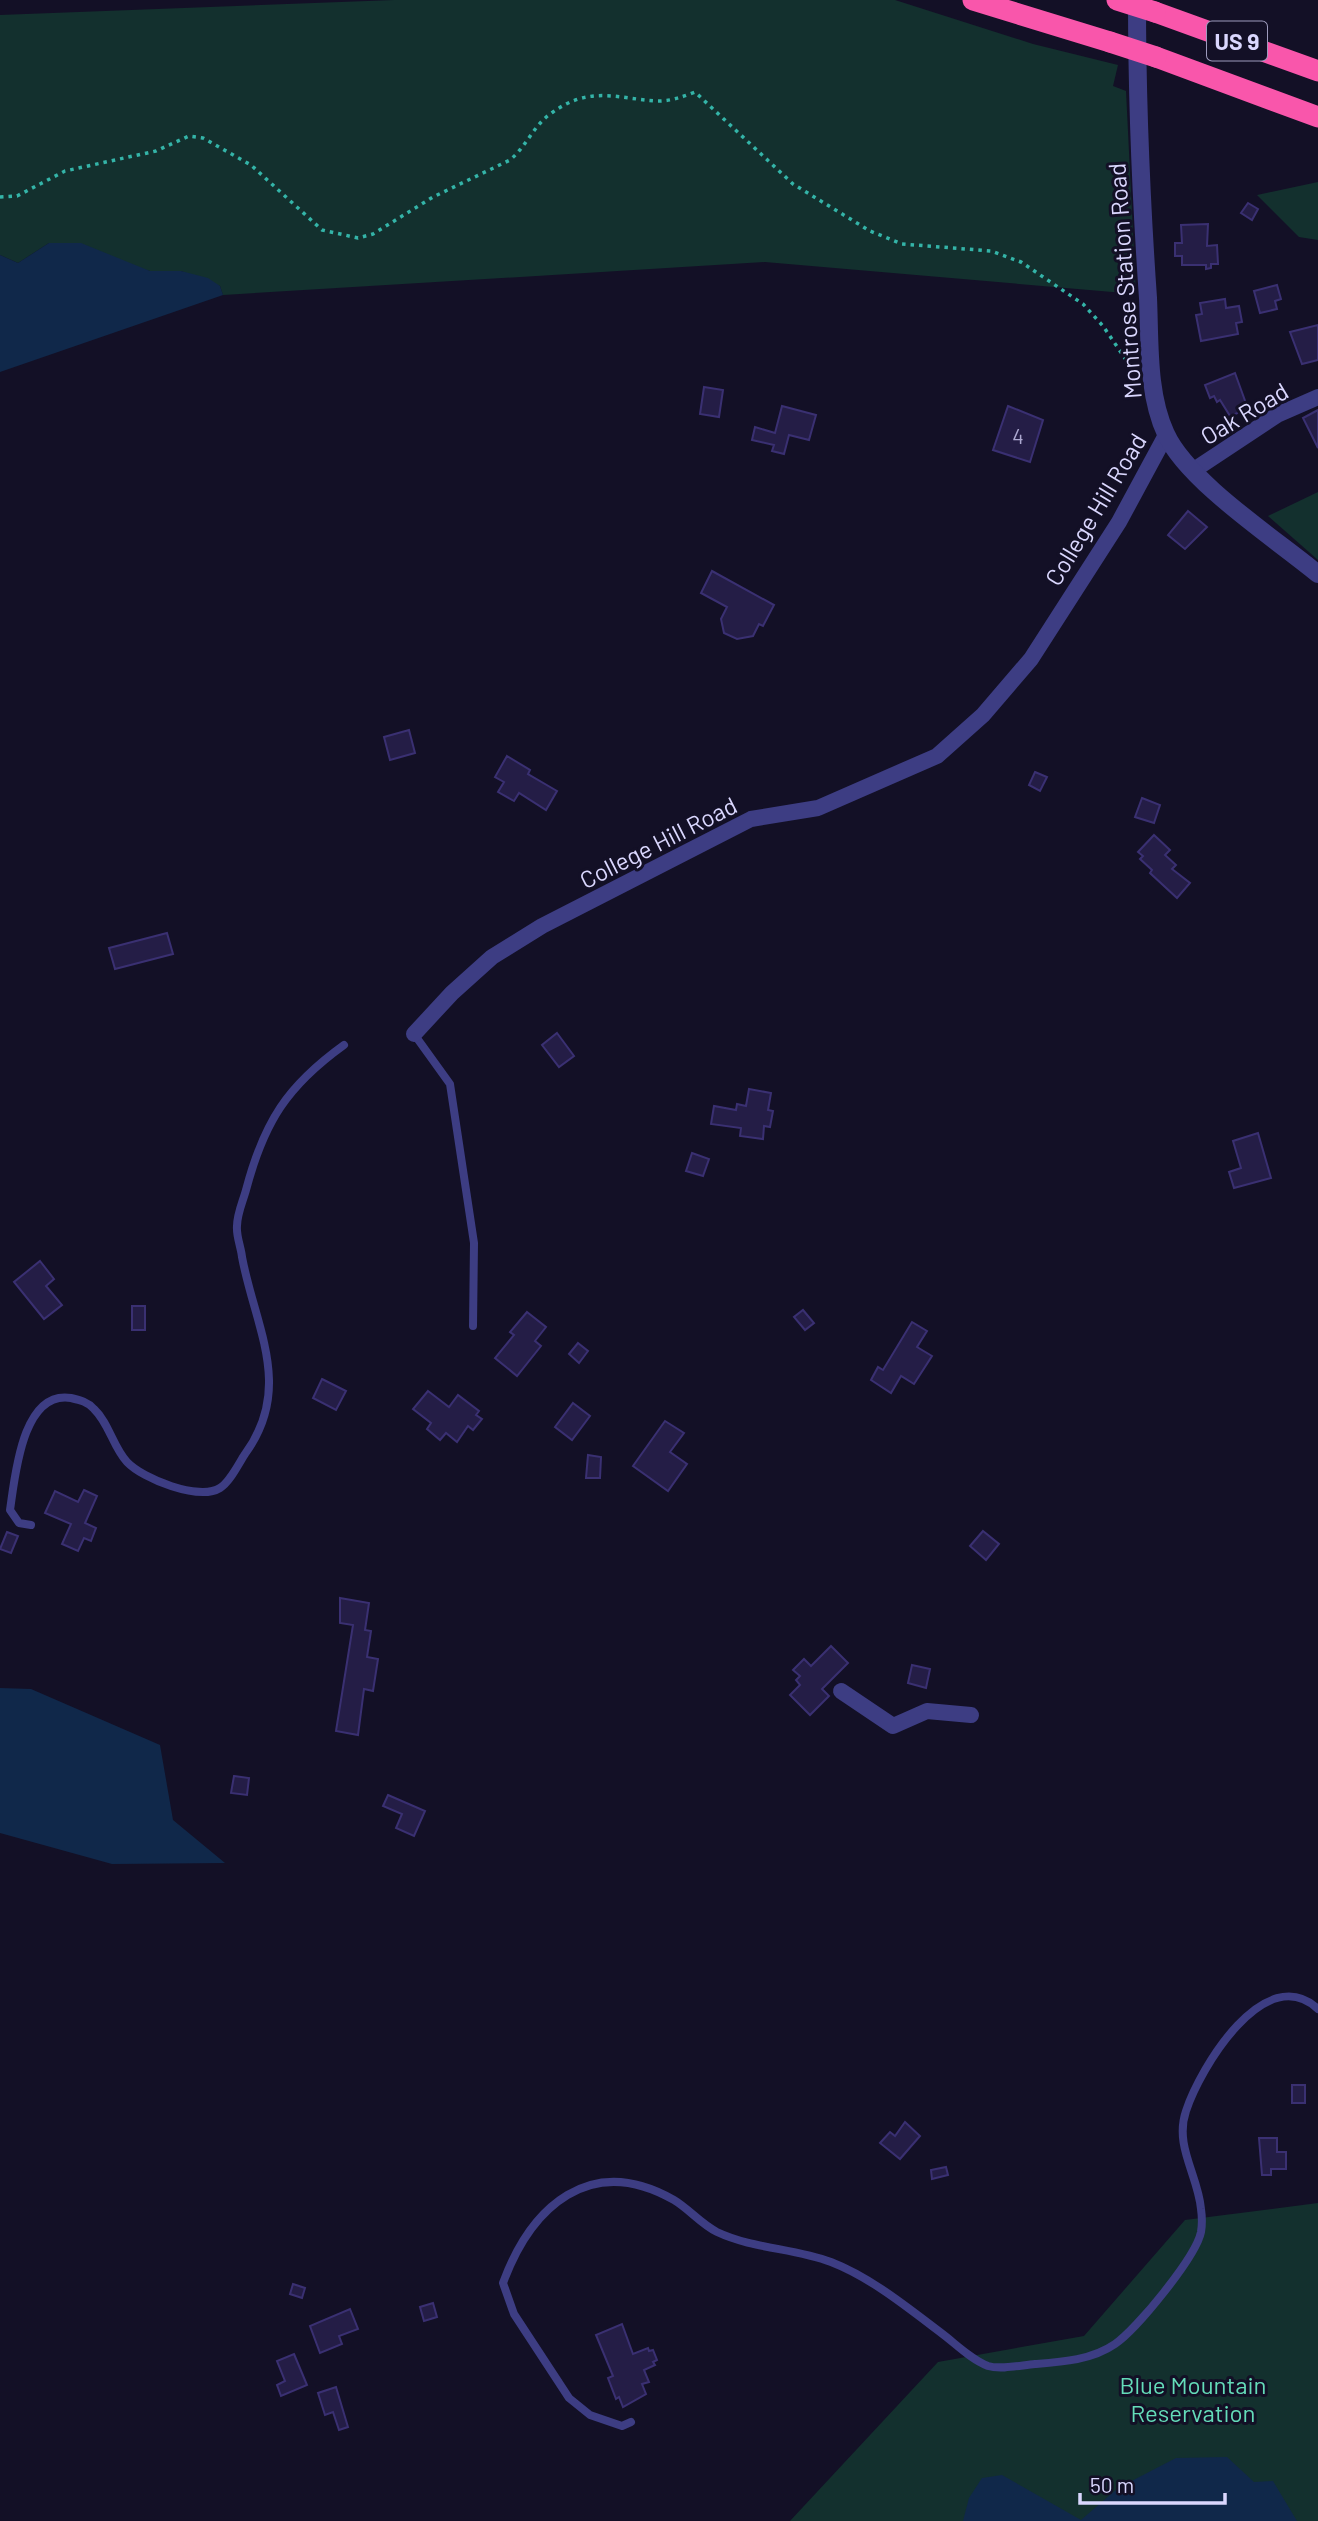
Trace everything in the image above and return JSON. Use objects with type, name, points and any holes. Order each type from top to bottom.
[{"type":"highway","name":"US 9","points":[[973,0],[1110,41],[1318,117]]},
{"type":"highway","name":"US 9","points":[[1117,0],[1146,6],[1318,71]]},
{"type":"street","name":"Montrose Station Road","points":[[1146,6],[1139,151],[1157,406],[1166,435],[1194,470],[1250,522],[1318,574]]},
{"type":"street","name":"Oak Road","points":[[1194,470],[1277,415],[1318,397]]},
{"type":"street","name":"College Hill Road","points":[[414,1034],[452,993],[492,957],[541,926],[751,819],[818,808],[937,755],[983,715],[1031,659],[1119,522],[1166,435]]},
{"type":"street","points":[[841,1691],[892,1726],[927,1711],[971,1715]]},
{"type":"lane","points":[[414,1034],[450,1083],[474,1243],[473,1326]]},
{"type":"lane","points":[[31,1525],[19,1522],[10,1510],[17,1460],[30,1424],[44,1403],[60,1396],[81,1400],[93,1407],[104,1419],[128,1463],[176,1488],[201,1493],[221,1488],[251,1447],[271,1398],[265,1339],[248,1289],[237,1226],[251,1172],[270,1125],[291,1091],[310,1070],[344,1045]]},
{"type":"lane","points":[[631,2422],[622,2426],[590,2415],[569,2398],[514,2314],[502,2283],[516,2248],[535,2222],[568,2194],[597,2182],[639,2188],[674,2200],[714,2231],[743,2242],[831,2262],[869,2282],[990,2367],[1068,2361],[1115,2344],[1157,2300],[1185,2263],[1201,2234],[1201,2207],[1182,2145],[1185,2113],[1225,2040],[1245,2016],[1268,2001],[1289,1995],[1308,2000],[1318,2009]]},
{"type":"path","points":[[0,197],[17,196],[65,171],[156,151],[189,136],[203,138],[251,165],[322,230],[358,238],[373,234],[433,197],[510,160],[520,151],[539,123],[561,107],[606,94],[657,101],[695,93],[793,184],[870,231],[902,244],[990,251],[1021,262],[1083,304],[1103,326],[1139,379]]},
{"type":"green space","points":[[394,0],[895,0],[1033,44],[1118,65],[1113,86],[1126,91],[1136,294],[765,262],[223,295],[220,286],[181,271],[150,271],[49,243],[18,263],[0,255],[0,15]]},
{"type":"green space","points":[[1318,182],[1318,240],[1299,237],[1257,195]]},
{"type":"green space","points":[[1318,492],[1318,560],[1268,516]]},
{"type":"green space","name":"Blue Mountain Reservation","points":[[1318,2203],[1318,2521],[790,2521],[938,2362],[1084,2336],[1185,2220]]},
{"type":"water","points":[[49,243],[81,243],[150,271],[181,271],[208,278],[220,286],[223,295],[0,372],[0,255],[18,263]]},
{"type":"water","points":[[0,1688],[31,1689],[160,1745],[173,1820],[225,1863],[112,1864],[0,1833]]},
{"type":"water","points":[[1227,2457],[1254,2482],[1273,2481],[1297,2521],[963,2521],[969,2498],[982,2478],[1002,2475],[1081,2520],[1118,2488],[1176,2458]]},
{"type":"building","points":[[1248,203],[1258,209],[1252,220],[1241,213]]},
{"type":"building","points":[[1208,224],[1207,246],[1217,245],[1218,264],[1211,264],[1211,268],[1206,269],[1206,265],[1182,265],[1182,256],[1175,256],[1175,243],[1182,243],[1181,225]]},
{"type":"building","points":[[1277,285],[1281,299],[1275,301],[1277,309],[1260,313],[1254,291]]},
{"type":"building","points":[[1225,299],[1226,308],[1239,306],[1242,322],[1236,323],[1238,334],[1201,341],[1196,315],[1202,314],[1200,303]]},
{"type":"building","points":[[1318,325],[1318,360],[1302,364],[1290,332]]},
{"type":"building","points":[[1235,373],[1248,409],[1230,416],[1220,400],[1217,402],[1214,396],[1210,398],[1205,385]]},
{"type":"building","points":[[704,387],[723,390],[719,417],[700,414]]},
{"type":"building","points":[[782,406],[816,415],[809,440],[789,435],[784,454],[772,451],[774,445],[752,440],[755,427],[775,433]]},
{"type":"building","points":[[1008,406],[1043,420],[1030,462],[993,450]]},
{"type":"building","points":[[1318,410],[1318,448],[1303,418]]},
{"type":"building","points":[[1188,511],[1207,527],[1185,549],[1168,535]]},
{"type":"building","points":[[712,571],[774,605],[763,626],[759,624],[753,636],[737,639],[724,633],[721,619],[727,607],[701,593]]},
{"type":"building","points":[[409,730],[415,753],[390,760],[384,737]]},
{"type":"building","points":[[507,756],[530,770],[528,774],[557,791],[546,810],[519,793],[514,801],[498,792],[504,782],[495,777]]},
{"type":"building","points":[[1035,772],[1047,777],[1040,791],[1029,785]]},
{"type":"building","points":[[1142,798],[1160,805],[1154,823],[1135,817]]},
{"type":"building","points":[[1154,835],[1170,850],[1165,855],[1176,865],[1172,869],[1190,883],[1177,898],[1150,873],[1152,870],[1140,859],[1143,856],[1138,852]]},
{"type":"building","points":[[167,933],[173,954],[115,969],[109,948]]},
{"type":"building","points":[[557,1033],[574,1056],[559,1067],[542,1045]]},
{"type":"building","points":[[749,1089],[771,1093],[768,1110],[773,1111],[770,1127],[764,1126],[763,1139],[740,1136],[741,1128],[711,1124],[714,1106],[736,1110],[737,1104],[746,1106]]},
{"type":"building","points":[[1258,1133],[1271,1178],[1234,1188],[1229,1172],[1241,1168],[1233,1141]]},
{"type":"building","points":[[692,1153],[709,1159],[703,1176],[686,1171]]},
{"type":"building","points":[[40,1261],[54,1279],[46,1286],[62,1305],[44,1319],[14,1282]]},
{"type":"building","points":[[132,1306],[145,1306],[145,1330],[132,1330]]},
{"type":"building","points":[[803,1310],[814,1323],[805,1330],[794,1317]]},
{"type":"building","points":[[527,1312],[546,1327],[535,1341],[541,1346],[517,1376],[495,1358],[514,1335],[510,1332]]},
{"type":"building","points":[[912,1322],[927,1331],[917,1347],[932,1356],[914,1384],[901,1376],[891,1393],[871,1380],[878,1367],[883,1370]]},
{"type":"building","points":[[578,1343],[588,1351],[579,1363],[569,1354]]},
{"type":"building","points":[[322,1379],[346,1391],[336,1410],[313,1398]]},
{"type":"building","points":[[428,1391],[449,1407],[458,1395],[479,1411],[476,1415],[482,1419],[473,1430],[468,1426],[457,1442],[446,1433],[440,1440],[427,1429],[431,1423],[413,1409]]},
{"type":"building","points":[[573,1403],[590,1416],[572,1440],[555,1427]]},
{"type":"building","points":[[665,1421],[684,1433],[670,1452],[687,1464],[668,1491],[633,1466]]},
{"type":"building","points":[[588,1455],[601,1457],[600,1478],[586,1478]]},
{"type":"building","points":[[84,1490],[97,1496],[85,1523],[96,1528],[91,1541],[84,1538],[78,1551],[62,1544],[71,1524],[45,1513],[55,1491],[78,1502]]},
{"type":"building","points":[[983,1531],[999,1544],[986,1560],[970,1546]]},
{"type":"building","points":[[7,1532],[18,1536],[11,1553],[0,1549]]},
{"type":"building","points":[[340,1598],[369,1603],[365,1630],[371,1631],[367,1657],[378,1659],[373,1691],[364,1689],[358,1735],[336,1731],[353,1625],[340,1623]]},
{"type":"building","points":[[831,1646],[848,1663],[822,1689],[829,1696],[810,1715],[790,1695],[800,1685],[796,1680],[800,1676],[793,1670],[804,1659],[811,1666]]},
{"type":"building","points":[[912,1665],[930,1669],[926,1688],[908,1683]]},
{"type":"building","points":[[234,1776],[249,1778],[247,1795],[231,1793]]},
{"type":"building","points":[[388,1795],[425,1811],[414,1836],[396,1828],[402,1814],[383,1806]]},
{"type":"building","points":[[1292,2085],[1305,2085],[1305,2103],[1292,2103]]},
{"type":"building","points":[[905,2122],[920,2136],[900,2159],[880,2143],[890,2132],[895,2136]]},
{"type":"building","points":[[1259,2138],[1277,2138],[1277,2152],[1286,2152],[1286,2169],[1271,2169],[1271,2175],[1262,2175]]},
{"type":"building","points":[[946,2167],[948,2175],[932,2179],[931,2170]]},
{"type":"building","points":[[293,2284],[305,2288],[302,2298],[290,2294]]},
{"type":"building","points":[[433,2303],[437,2317],[424,2321],[420,2307]]},
{"type":"building","points":[[350,2309],[358,2329],[339,2336],[342,2344],[320,2353],[310,2326]]},
{"type":"building","points":[[622,2324],[633,2354],[648,2348],[649,2351],[653,2350],[657,2360],[653,2362],[655,2365],[644,2370],[649,2382],[642,2384],[646,2394],[623,2407],[619,2397],[616,2399],[608,2378],[613,2376],[596,2335]]},
{"type":"building","points":[[294,2354],[307,2385],[281,2396],[277,2385],[285,2381],[277,2361]]},
{"type":"building","points":[[336,2387],[348,2427],[339,2430],[333,2412],[325,2415],[318,2393]]}]
